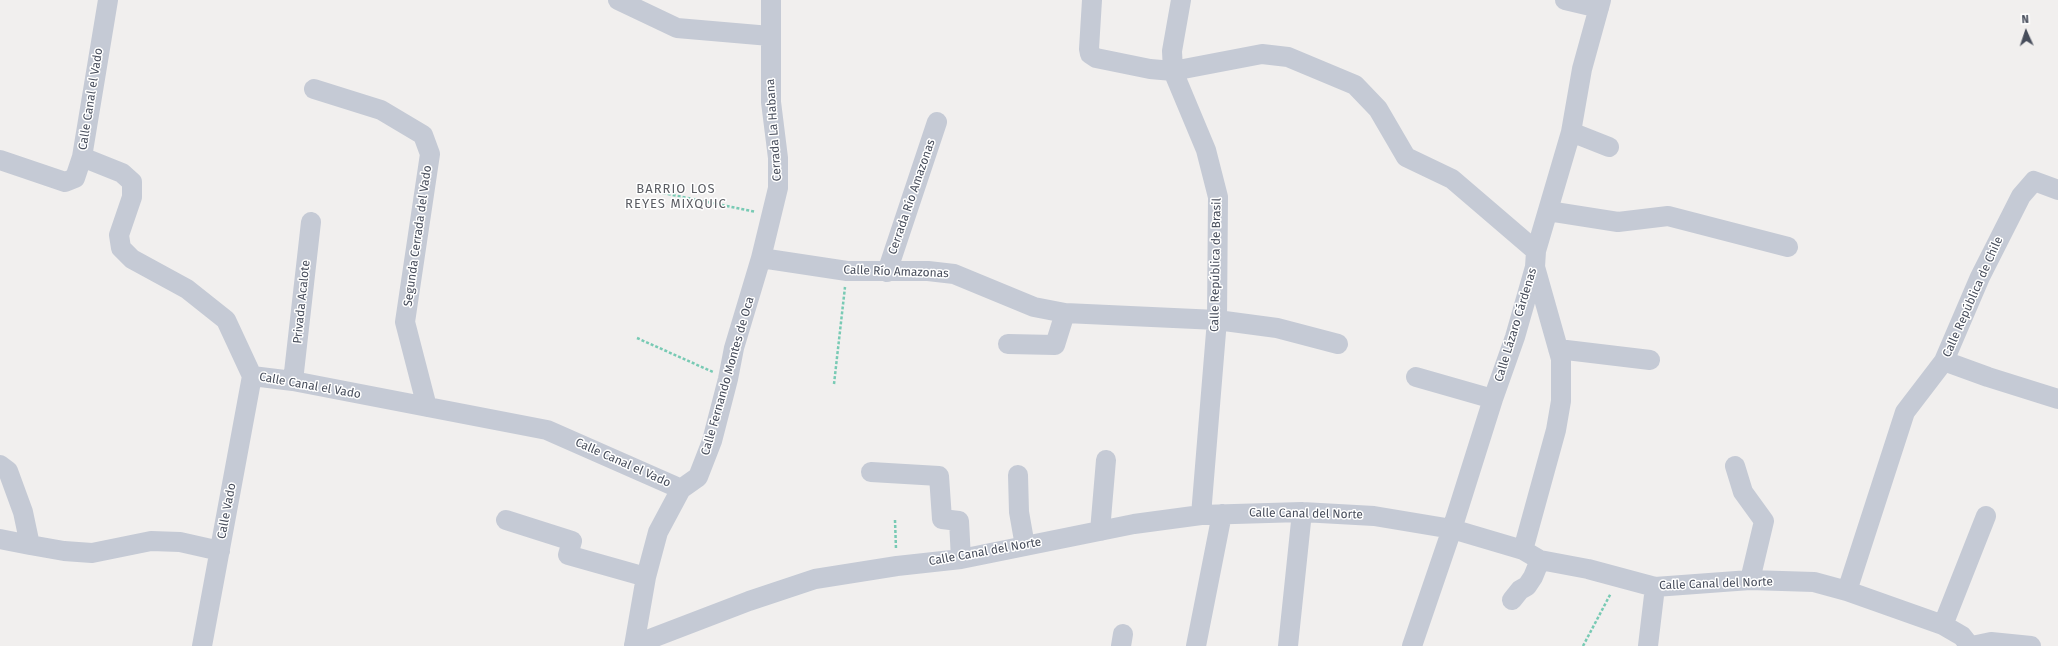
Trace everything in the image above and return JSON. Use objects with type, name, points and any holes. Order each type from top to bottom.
[{"type":"street","name":"Calle Canal el Vado","points":[[108,0],[82,157],[122,173],[132,182],[132,197],[119,235],[121,248],[132,259],[187,289],[226,320],[252,376],[293,381],[547,430],[681,489]]},
{"type":"street","points":[[618,0],[677,28],[770,36]]},
{"type":"street","name":"Cerrada La Habana","points":[[761,258],[778,188],[778,158],[771,102],[771,0]]},
{"type":"street","points":[[1092,0],[1089,49],[1090,54],[1096,58],[1142,67],[1173,71],[1262,54],[1288,57],[1354,85],[1378,109],[1406,157],[1452,179],[1535,259],[1561,359],[1561,401],[1556,430],[1523,550]]},
{"type":"street","name":"Calle República de Brasil","points":[[1181,0],[1172,51],[1173,71],[1206,150],[1218,197],[1217,320],[1201,515]]},
{"type":"street","points":[[1565,0],[1600,4]]},
{"type":"street","name":"Calle Lázaro Cárdenas","points":[[1412,646],[1452,529],[1493,399],[1515,337],[1548,211],[1571,132],[1582,69],[1600,4]]},
{"type":"street","name":"Segunda Cerrada del Vado","points":[[314,89],[381,110],[424,135],[430,154],[405,322],[427,407]]},
{"type":"street","name":"Cerrada Río Amazonas","points":[[887,272],[937,122]]},
{"type":"street","points":[[1571,132],[1609,147]]},
{"type":"street","points":[[0,160],[65,182],[75,178],[82,157]]},
{"type":"street","name":"Calle República de Chile","points":[[1847,591],[1905,412],[1944,361],[1980,277],[2017,203],[2034,181],[2058,190]]},
{"type":"street","points":[[1548,211],[1618,222],[1668,216],[1788,247]]},
{"type":"street","name":"Privada Acalote","points":[[293,381],[311,222]]},
{"type":"street","name":"Calle Río Amazonas","points":[[761,258],[847,272],[928,271],[954,274],[1034,307],[1065,313],[1217,320],[1277,328],[1338,344]]},
{"type":"street","name":"Calle Fernando Montes de Oca","points":[[634,646],[646,577],[658,532],[681,489],[698,477],[712,441],[728,379],[734,348],[761,258]]},
{"type":"street","points":[[1008,344],[1055,345],[1065,313]]},
{"type":"street","points":[[1558,349],[1650,360]]},
{"type":"street","points":[[1944,361],[1988,377],[2058,399]]},
{"type":"street","name":"Calle Vado","points":[[202,646],[252,376]]},
{"type":"street","points":[[1416,377],[1493,399]]},
{"type":"street","points":[[1100,531],[1106,460]]},
{"type":"street","points":[[1735,466],[1743,492],[1764,521],[1750,580]]},
{"type":"street","points":[[4,468],[23,512],[30,545]]},
{"type":"street","points":[[0,495],[4,468]]},
{"type":"street","points":[[871,472],[939,476],[942,519],[959,521],[962,559]]},
{"type":"street","points":[[1018,475],[1020,512],[1025,546]]},
{"type":"street","points":[[1288,646],[1302,512]]},
{"type":"street","name":"Calle Canal del Norte","points":[[634,646],[750,601],[815,579],[897,566],[962,559],[1134,524],[1201,515],[1302,512],[1374,516],[1452,529],[1523,550],[1540,560],[1588,569],[1656,587],[1750,580],[1814,582],[1847,591],[1943,625],[1962,636],[1971,646],[1991,642],[2031,646]]},
{"type":"street","points":[[1196,646],[1222,514]]},
{"type":"street","points":[[1943,625],[1986,516]]},
{"type":"street","points":[[506,520],[572,541],[568,555],[646,577]]},
{"type":"street","points":[[0,539],[64,551],[92,553],[151,541],[180,542],[220,551]]},
{"type":"street","points":[[1512,600],[1533,578],[1540,560]]},
{"type":"street","points":[[1648,646],[1656,587]]},
{"type":"path","points":[[658,192],[771,216]]},
{"type":"path","points":[[834,384],[847,272]]},
{"type":"path","points":[[637,338],[728,379]]},
{"type":"path","points":[[895,520],[897,566]]},
{"type":"path","points":[[1583,646],[1619,578]]},
{"type":"district","name":"BARRIO LOS REYES MIXQUIC","points":[[676,196]]}]
